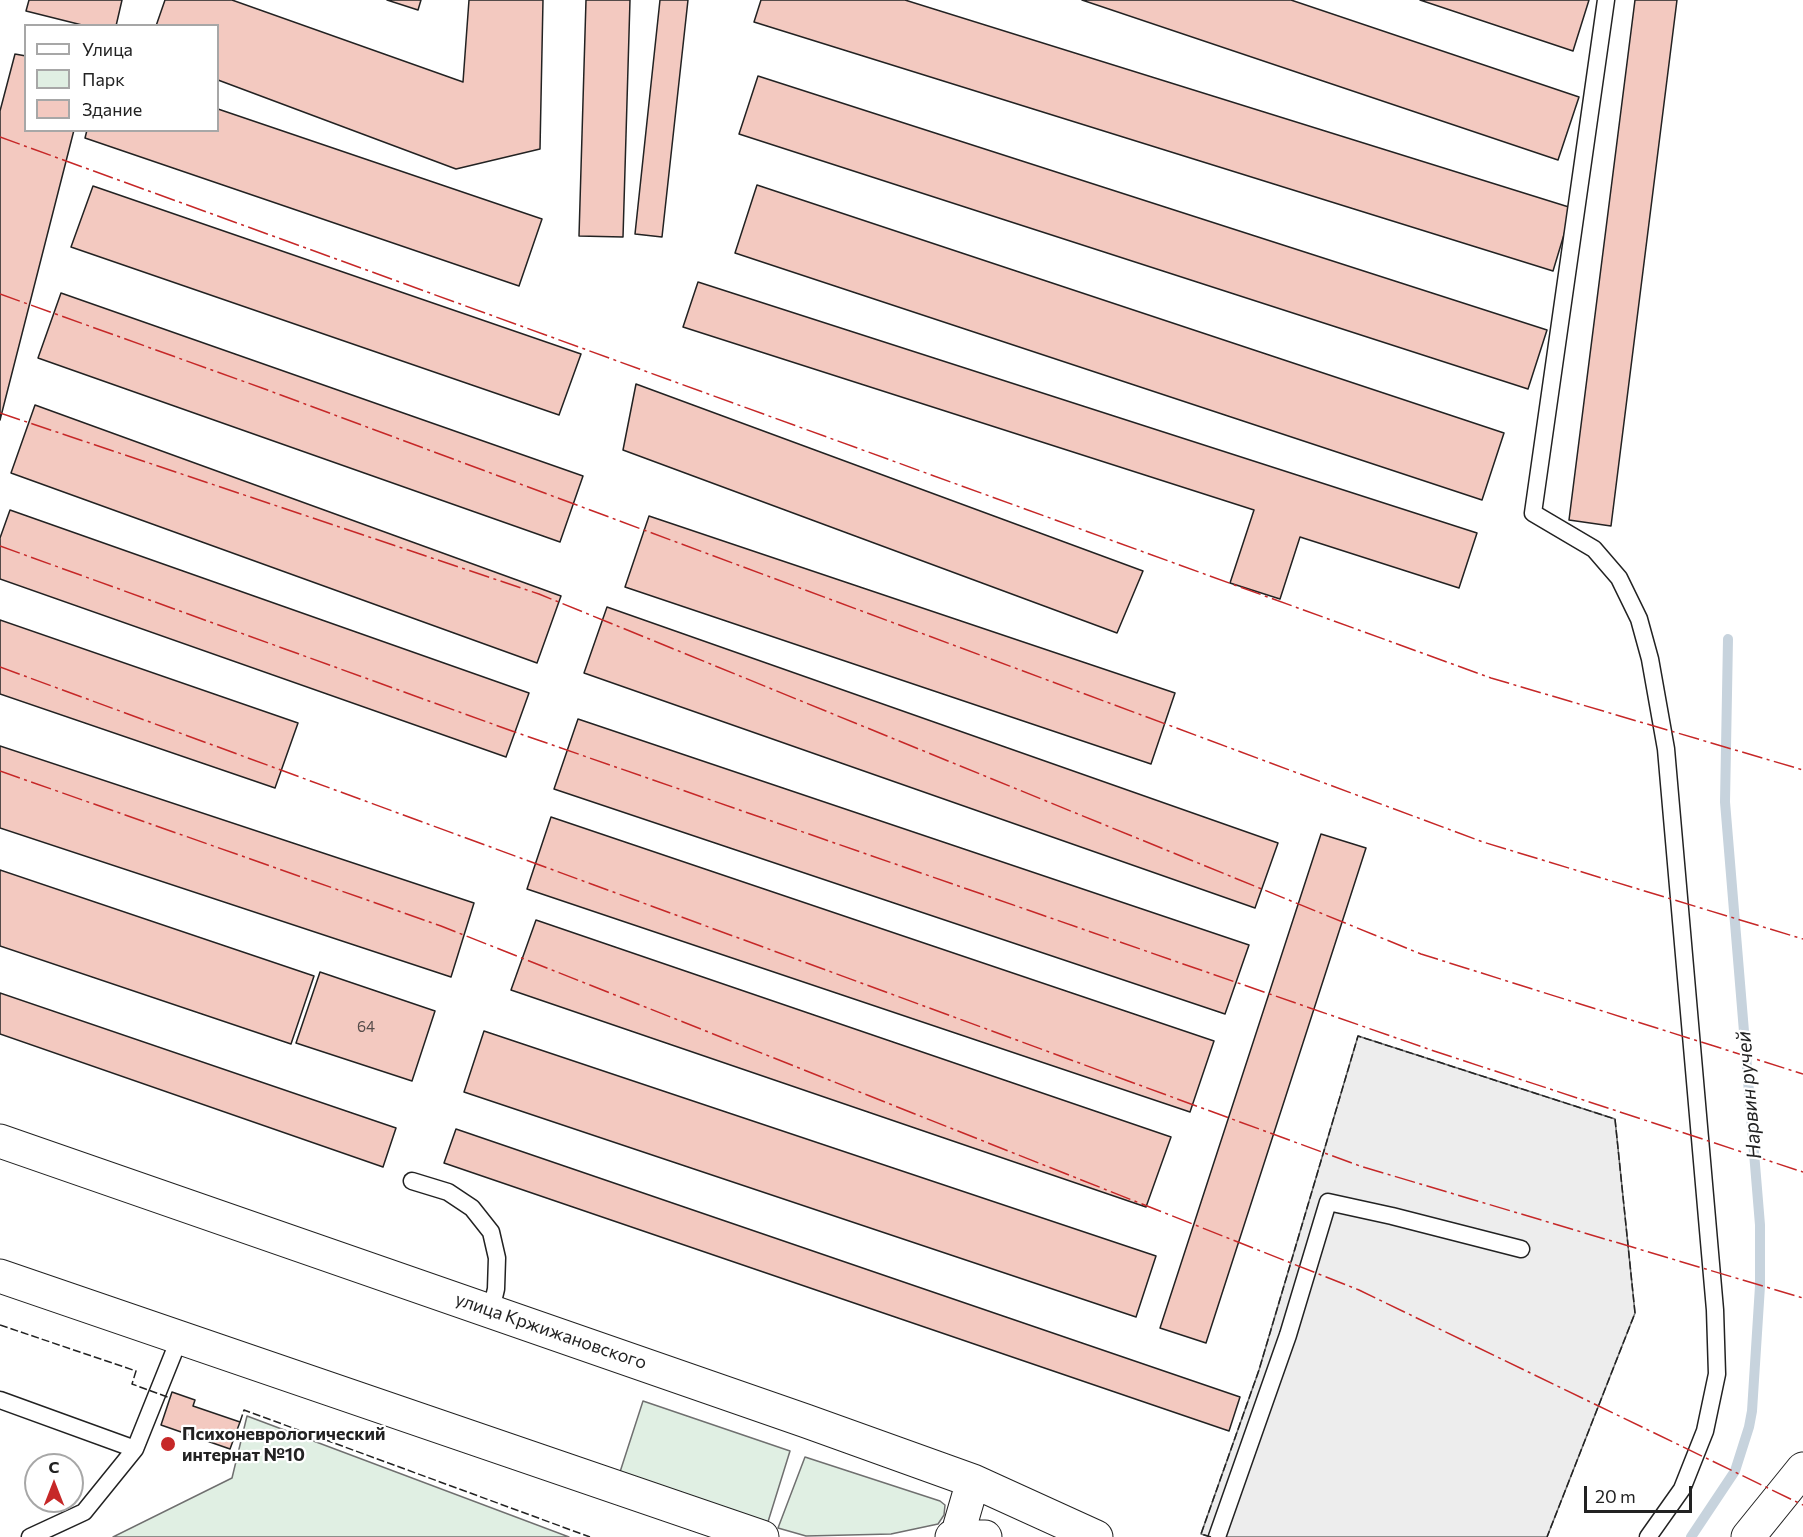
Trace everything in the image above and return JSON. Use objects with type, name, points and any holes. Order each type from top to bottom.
[{"type":"street","name":"улица Кржижановского","points":[[0,1141],[806,1420],[973,1481],[1096,1537]]},
{"type":"street","points":[[0,1276],[762,1537]]},
{"type":"street","points":[[1748,1537],[1803,1469]]},
{"type":"street","points":[[965,1537],[973,1481]]},
{"type":"lane","points":[[1606,0],[1533,513],[1594,549],[1619,578],[1639,619],[1666,749],[1715,1310],[1717,1374],[1705,1431],[1682,1489],[1648,1537]]},
{"type":"lane","points":[[412,1181],[447,1192],[472,1208],[491,1232],[497,1258],[496,1289],[491,1310]]},
{"type":"lane","points":[[1217,1537],[1288,1335],[1328,1202],[1392,1216],[1521,1250]]},
{"type":"lane","points":[[30,1537],[84,1512],[135,1449],[180,1337]]},
{"type":"lane","points":[[0,1400],[135,1449]]},
{"type":"green space","points":[[643,1401],[790,1451],[767,1525],[620,1472]]},
{"type":"green space","points":[[247,1416],[569,1537],[113,1537],[232,1478]]},
{"type":"green space","points":[[805,1457],[940,1501],[945,1505],[944,1515],[938,1524],[891,1534],[806,1536],[778,1528]]},
{"type":"shaded area","points":[[1358,1036],[1615,1119],[1635,1313],[1547,1537],[1211,1537],[1201,1534],[1259,1370]]},
{"type":"building","points":[[29,0],[122,0],[116,24],[78,24],[26,11]]},
{"type":"building","points":[[165,0],[232,0],[463,82],[469,0],[543,0],[540,149],[456,169],[219,80],[219,24],[157,24]]},
{"type":"building","points":[[387,0],[421,0],[418,10]]},
{"type":"building","points":[[586,0],[630,0],[623,237],[579,236]]},
{"type":"building","points":[[660,0],[688,0],[662,237],[635,234]]},
{"type":"building","points":[[761,0],[905,0],[1572,208],[1553,271],[754,22]]},
{"type":"building","points":[[1082,0],[1291,0],[1579,97],[1558,160]]},
{"type":"building","points":[[1420,0],[1589,0],[1573,51]]},
{"type":"building","points":[[1635,0],[1677,0],[1611,526],[1569,520]]},
{"type":"building","points":[[15,54],[24,56],[24,132],[73,132],[0,420],[0,111]]},
{"type":"building","points":[[758,76],[1547,330],[1528,389],[739,134]]},
{"type":"building","points":[[219,109],[542,219],[519,286],[85,138],[86,132],[219,132]]},
{"type":"building","points":[[757,185],[1504,433],[1482,500],[735,253]]},
{"type":"building","points":[[93,186],[581,354],[559,415],[71,247]]},
{"type":"building","points":[[698,282],[1477,533],[1459,588],[1300,537],[1280,599],[1230,583],[1254,510],[683,327]]},
{"type":"building","points":[[61,293],[583,476],[560,542],[38,358]]},
{"type":"building","points":[[636,384],[1143,571],[1117,633],[623,450]]},
{"type":"building","points":[[35,405],[561,596],[537,663],[11,473]]},
{"type":"building","points":[[10,510],[529,693],[506,757],[0,579],[0,538]]},
{"type":"building","points":[[649,516],[1175,693],[1151,764],[625,587]]},
{"type":"building","points":[[607,607],[1278,843],[1255,908],[584,673]]},
{"type":"building","points":[[0,620],[298,723],[275,788],[0,694]]},
{"type":"building","points":[[578,719],[1249,945],[1225,1014],[554,789]]},
{"type":"building","points":[[0,746],[474,903],[451,977],[0,828]]},
{"type":"building","points":[[551,817],[1214,1041],[1190,1112],[527,889]]},
{"type":"building","points":[[1321,834],[1366,848],[1206,1343],[1160,1328]]},
{"type":"building","points":[[0,870],[314,976],[291,1044],[0,946]]},
{"type":"building","points":[[536,920],[1171,1137],[1146,1207],[511,990]]},
{"type":"building","points":[[320,972],[435,1011],[412,1081],[296,1043]]},
{"type":"building","points":[[0,993],[396,1128],[383,1167],[0,1034]]},
{"type":"building","points":[[484,1031],[1156,1256],[1136,1317],[464,1092]]},
{"type":"building","points":[[456,1129],[1240,1397],[1229,1431],[444,1163]]},
{"type":"building","points":[[172,1392],[195,1400],[193,1406],[240,1422],[230,1449],[161,1425]]},
{"type":"waterway","name":"Нарвин ручей","points":[[1691,1537],[1735,1471],[1749,1427],[1760,1286],[1760,1225],[1725,802],[1728,639]]},
{"type":"fence","points":[[1211,1537],[1201,1534],[1259,1370],[1358,1036],[1615,1119],[1635,1313],[1547,1537]]},
{"type":"fence","points":[[0,1325],[136,1371],[132,1384],[170,1398]]},
{"type":"fence","points":[[240,1422],[244,1410],[590,1537]]},
{"type":"power","points":[[0,137],[1491,678],[1803,770]]},
{"type":"power","points":[[0,294],[262,388],[1483,842],[1803,939]]},
{"type":"power","points":[[0,413],[539,594],[1421,954],[1803,1074]]},
{"type":"power","points":[[0,546],[512,731],[1434,1051],[1803,1172]]},
{"type":"power","points":[[0,667],[1360,1166],[1803,1298]]},
{"type":"power","points":[[0,771],[441,926],[1359,1290],[1803,1505]]},
{"type":"place","name":"Психоневрологический интернат №10","points":[[168,1444]]}]
